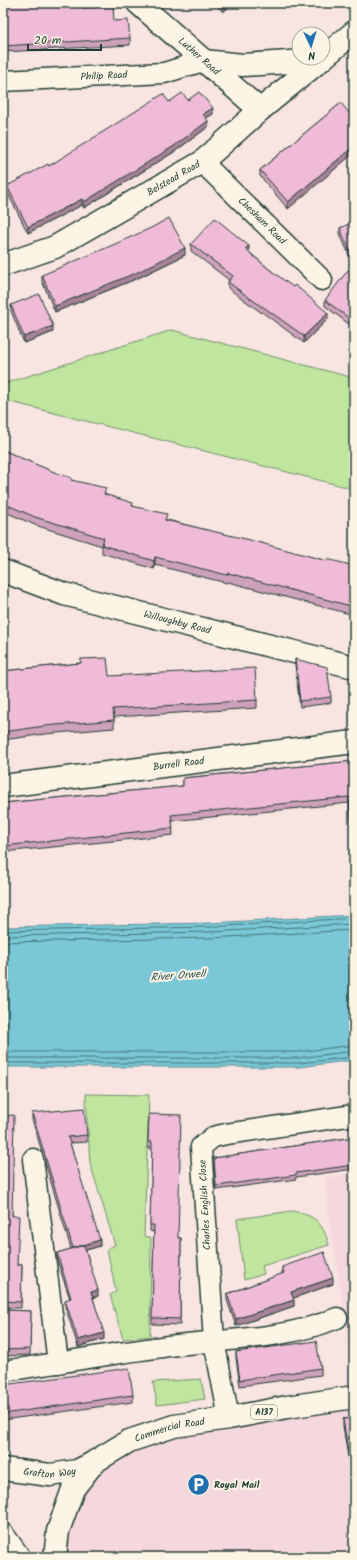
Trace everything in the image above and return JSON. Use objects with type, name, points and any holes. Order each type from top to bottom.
[{"type":"street","name":"Luther Road","points":[[138,3],[260,110]]},
{"type":"street","name":"Belstead Road","points":[[331,51],[354,32]]},
{"type":"street","points":[[203,61],[243,65],[291,61]]},
{"type":"street","name":"Philip Road","points":[[3,81],[164,74],[203,61]]},
{"type":"street","name":"Belstead Road","points":[[3,265],[55,247],[202,162],[260,110],[312,66]]},
{"type":"street","name":"Chesham Road","points":[[202,162],[322,280]]},
{"type":"street","name":"Willoughby Road","points":[[3,571],[64,594],[354,667]]},
{"type":"street","name":"Burrell Road","points":[[3,786],[354,742]]},
{"type":"street","name":"Charles English Close","points":[[229,1418],[214,1341],[201,1147],[213,1137],[226,1134],[354,1115]]},
{"type":"street","points":[[33,1159],[58,1363]]},
{"type":"street","points":[[3,1371],[150,1348],[303,1330],[337,1318]]},
{"type":"street","name":"Commercial Road","points":[[55,1557],[58,1532],[73,1489],[94,1462],[129,1442],[174,1426],[354,1397]]},
{"type":"street","name":"Grafton Way","points":[[3,1469],[50,1475],[65,1474],[77,1471],[94,1462]]},
{"type":"street","points":[[3,1535],[19,1557]]},
{"type":"shaded area","points":[[354,1173],[354,1372],[329,1218],[325,1178]]},
{"type":"shaded area","points":[[354,1397],[354,1557],[55,1557],[67,1506],[129,1441]]},
{"type":"green space","points":[[172,330],[354,378],[354,489],[3,400],[3,384]]},
{"type":"green space","points":[[86,1094],[149,1095],[144,1236],[151,1238],[150,1336],[123,1339],[110,1295],[116,1292],[107,1249],[115,1245],[90,1163]]},
{"type":"green space","points":[[292,1211],[307,1215],[317,1221],[327,1237],[329,1245],[262,1266],[264,1274],[244,1280],[237,1219]]},
{"type":"green space","points":[[201,1379],[205,1399],[157,1405],[153,1382]]},
{"type":"water","name":"River Orwell","points":[[354,915],[354,1060],[299,1067],[3,1067],[3,927],[210,923]]},
{"type":"building","points":[[3,3],[83,3],[83,8],[113,6],[114,21],[128,20],[130,38],[3,46]]},
{"type":"building","points":[[199,92],[213,108],[203,114],[208,121],[174,146],[84,202],[82,199],[28,227],[7,186],[48,164],[49,166],[163,94],[169,102],[182,93],[188,100]]},
{"type":"building","points":[[341,103],[349,113],[354,108],[354,146],[288,202],[260,170]]},
{"type":"building","points":[[169,218],[185,248],[138,272],[55,306],[42,275],[151,228]]},
{"type":"building","points":[[215,218],[249,246],[245,249],[293,287],[295,285],[328,313],[304,336],[228,282],[233,276],[191,244]]},
{"type":"building","points":[[354,222],[354,260],[340,228]]},
{"type":"building","points":[[348,270],[354,274],[354,322],[325,300]]},
{"type":"building","points":[[39,294],[53,326],[24,337],[11,305]]},
{"type":"building","points":[[3,450],[54,472],[72,478],[71,480],[106,488],[104,494],[133,503],[132,506],[167,514],[165,520],[250,540],[327,561],[327,559],[354,566],[354,607],[228,573],[227,575],[155,557],[154,561],[102,545],[104,538],[35,517],[3,503]]},
{"type":"building","points":[[107,658],[109,676],[255,668],[257,700],[113,709],[114,720],[45,726],[3,732],[3,671],[81,663],[81,659]]},
{"type":"building","points":[[295,659],[327,667],[331,697],[300,701]]},
{"type":"building","points":[[354,761],[354,819],[351,819],[349,797],[171,815],[173,828],[3,846],[3,803],[183,786],[183,778]]},
{"type":"building","points":[[84,1108],[87,1135],[68,1137],[100,1240],[73,1248],[32,1113]]},
{"type":"building","points":[[149,1114],[181,1115],[178,1238],[181,1238],[180,1319],[152,1318],[154,1225],[150,1225],[152,1142],[148,1142]]},
{"type":"building","points":[[14,1115],[12,1216],[19,1216],[17,1266],[22,1264],[21,1302],[3,1301],[3,1116]]},
{"type":"building","points":[[354,1137],[354,1165],[216,1186],[214,1158]]},
{"type":"building","points":[[84,1245],[98,1290],[91,1292],[104,1333],[78,1340],[65,1300],[71,1298],[57,1253]]},
{"type":"building","points":[[324,1252],[333,1278],[291,1292],[294,1300],[236,1319],[227,1294],[284,1273],[282,1267]]},
{"type":"building","points":[[3,1310],[31,1311],[30,1349],[3,1350]]},
{"type":"building","points":[[316,1341],[321,1368],[240,1380],[236,1352]]},
{"type":"building","points":[[129,1368],[133,1395],[3,1414],[3,1385]]},
{"type":"building","points":[[354,1418],[354,1476],[352,1476],[343,1419]]},
{"type":"place","name":"Royal Mail","points":[[198,1485]]}]
